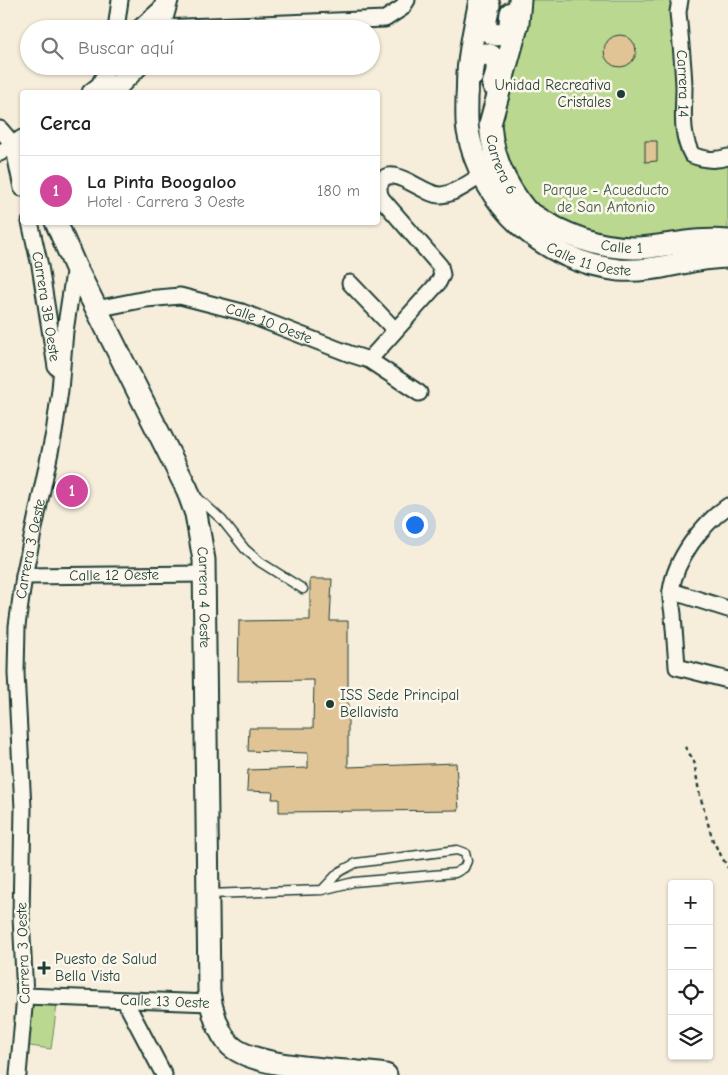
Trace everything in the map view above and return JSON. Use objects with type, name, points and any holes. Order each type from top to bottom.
[{"type":"street","points":[[117,20],[120,0]]},
{"type":"street","points":[[373,20],[385,19],[402,8],[407,0]]},
{"type":"street","name":"Carrera 6","points":[[480,0],[468,63],[467,116],[472,148],[482,174]]},
{"type":"street","points":[[489,0],[486,26],[489,32],[496,36],[503,34],[509,29],[512,0]]},
{"type":"street","name":"Carrera 6","points":[[520,0],[518,23],[491,130],[499,167],[515,198],[524,208]]},
{"type":"street","name":"Carrera 14","points":[[680,0],[678,12],[684,85],[686,145],[692,155],[702,159],[719,160],[728,156]]},
{"type":"street","points":[[161,20],[166,2]]},
{"type":"street","points":[[147,20],[166,2]]},
{"type":"street","points":[[380,184],[385,177],[399,176],[432,194],[444,194],[454,191],[482,174],[491,130],[489,102],[497,68],[497,61],[492,55],[485,54],[478,57],[474,63],[467,116]]},
{"type":"street","points":[[93,90],[99,85],[104,75]]},
{"type":"street","points":[[113,90],[128,75]]},
{"type":"street","points":[[0,128],[12,145],[20,179]]},
{"type":"street","name":"Calle 11 Oeste","points":[[482,174],[494,197],[502,207],[535,238],[589,263],[618,270],[656,269],[701,259],[728,257]]},
{"type":"street","points":[[369,360],[438,283],[442,275],[440,266],[380,196]]},
{"type":"street","points":[[524,208],[541,228],[592,253],[619,260],[666,259],[708,248],[728,247]]},
{"type":"street","name":"Calle 1","points":[[524,208],[545,223],[594,244],[643,248],[696,241],[728,241]]},
{"type":"street","name":"Carrera 3B Oeste","points":[[31,225],[40,266],[60,390]]},
{"type":"street","name":"Carrera 4 Oeste","points":[[57,225],[75,266],[187,489],[196,514],[204,560],[210,1003]]},
{"type":"street","name":"Carrera 3 Oeste","points":[[18,1075],[26,996],[21,916],[23,808],[16,673],[17,626],[24,576],[46,473],[60,390],[65,331],[75,266]]},
{"type":"street","points":[[350,282],[395,330]]},
{"type":"street","name":"Calle 10 Oeste","points":[[106,307],[146,299],[180,296],[242,312],[369,360],[419,393]]},
{"type":"street","points":[[728,506],[699,534],[686,550],[671,591],[677,667],[728,680]]},
{"type":"street","name":"Calle 12 Oeste","points":[[24,576],[204,574]]},
{"type":"street","points":[[671,591],[728,609]]},
{"type":"street","name":"Calle 13 Oeste","points":[[26,996],[210,1003],[214,1017],[229,1045],[241,1053],[329,1072],[386,1075]]},
{"type":"street","points":[[125,1000],[164,1075]]},
{"type":"lane","points":[[187,489],[204,502],[222,520],[245,549],[260,562],[302,589]]},
{"type":"lane","points":[[208,894],[322,890],[354,882],[455,873],[464,868],[467,861],[465,853],[457,850],[356,863],[339,872],[322,890]]},
{"type":"path","points":[[686,747],[694,761],[699,792],[713,841],[728,868]]},
{"type":"green space","name":"Parque - Acueducto de San Antonio","points":[[520,0],[680,0],[692,155],[728,157],[728,241],[634,249],[524,208],[491,137]]},
{"type":"green space","points":[[29,1001],[57,1005],[51,1049],[23,1045]]},
{"type":"building","points":[[620,35],[626,36],[631,40],[635,45],[635,57],[631,62],[626,66],[620,67],[614,66],[609,62],[605,57],[604,51],[605,45],[609,40],[614,36]]},
{"type":"building","points":[[645,141],[657,141],[657,161],[645,162]]},
{"type":"building","name":"ISS Sede Principal Bellavista","points":[[310,579],[332,579],[330,621],[348,621],[348,767],[456,763],[459,810],[279,812],[279,799],[272,799],[273,792],[247,791],[248,770],[308,768],[308,753],[248,751],[249,728],[313,728],[314,680],[238,681],[239,621],[310,620]]},
{"type":"place","name":"Unidad Recreativa Cristales","points":[[621,94]]},
{"type":"place","name":"La Pinta Boogaloo","points":[[72,491]]},
{"type":"place","name":"ISS Sede Principal Bellavista","points":[[330,704]]},
{"type":"place","name":"Puesto de Salud Bella Vista","points":[[44,968]]}]
